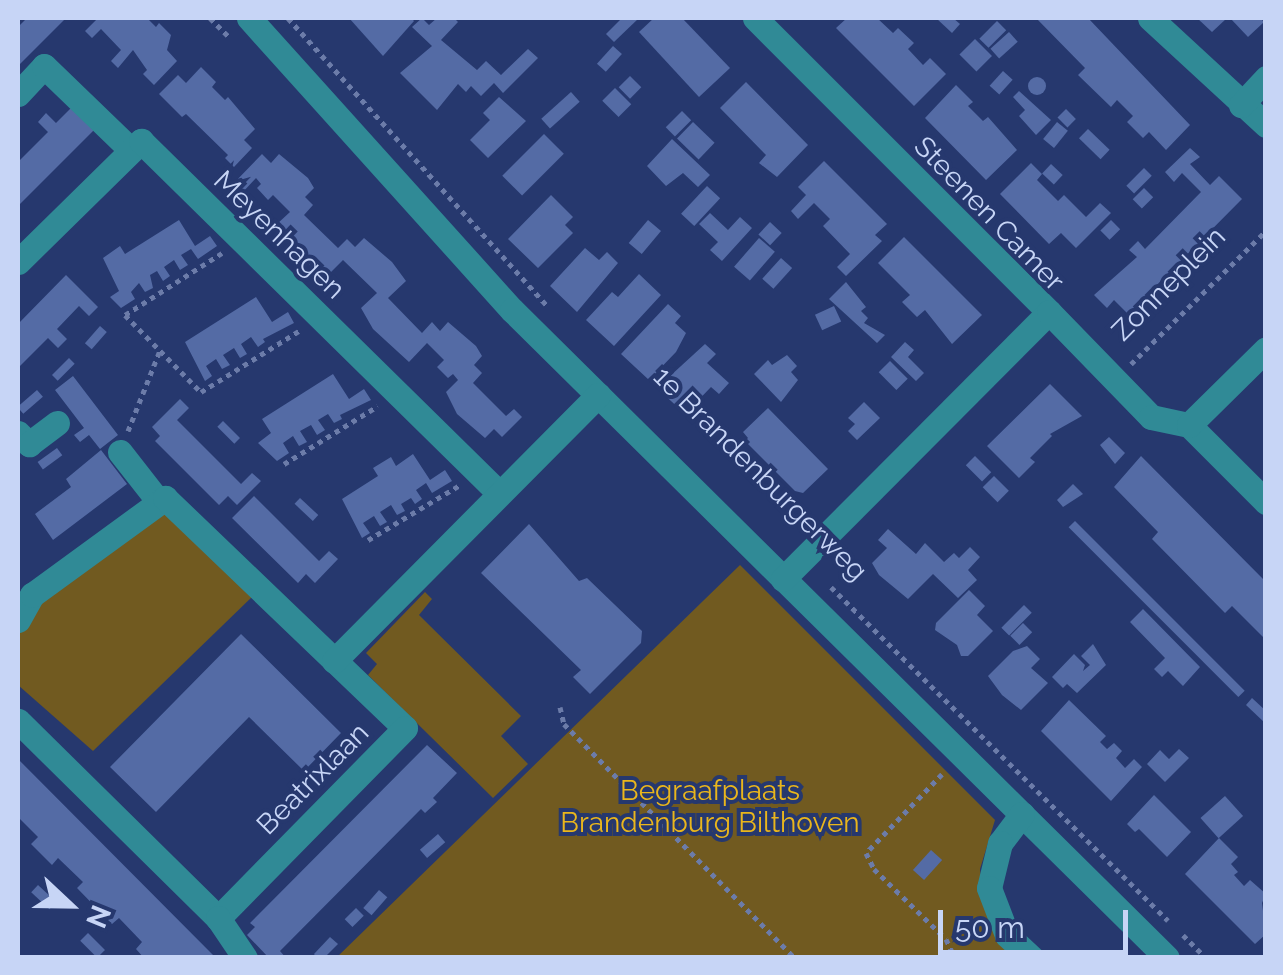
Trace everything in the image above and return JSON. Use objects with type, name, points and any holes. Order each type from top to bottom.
[{"type":"street","name":"1e Brandenburgerweg","points":[[248,18],[512,310],[1162,956]]},
{"type":"street","name":"Steenen Camer","points":[[755,18],[1048,312],[783,578]]},
{"type":"street","points":[[1150,18],[1266,126]]},
{"type":"street","points":[[18,94],[44,66],[131,150],[18,262]]},
{"type":"street","points":[[1242,105],[1266,78]]},
{"type":"street","name":"Meyenhagen","points":[[131,150],[140,141],[499,492]]},
{"type":"street","points":[[1048,312],[1151,416],[1189,425],[1266,502]]},
{"type":"street","points":[[1189,425],[1266,349]]},
{"type":"street","points":[[334,661],[598,395]]},
{"type":"street","points":[[18,432],[30,444],[57,423]]},
{"type":"street","name":"Beatrixlaan","points":[[120,452],[159,502],[165,498],[405,728],[218,918]]},
{"type":"street","points":[[18,620],[25,588],[159,502]]},
{"type":"street","points":[[18,721],[218,918],[245,958]]},
{"type":"street","points":[[1021,954],[1007,934],[989,888],[1000,843],[1022,814]]},
{"type":"path","points":[[288,18],[548,307]]},
{"type":"path","name":"Zonneplein","points":[[1115,380],[1266,231]]},
{"type":"path","points":[[242,240],[125,315],[201,392],[321,318]]},
{"type":"path","points":[[120,452],[160,350]]},
{"type":"path","points":[[284,464],[398,394]]},
{"type":"path","points":[[368,540],[480,474]]},
{"type":"path","name":"1e Brandenburgerweg","points":[[802,558],[1206,958]]},
{"type":"path","points":[[560,707],[564,724],[795,958]]},
{"type":"path","points":[[942,774],[866,853],[874,869],[946,939],[954,958]]},
{"type":"green space","points":[[161,505],[254,595],[93,751],[18,685],[18,634],[40,594]]},
{"type":"green space","name":"Begraafplaats Brandenburg Bilthoven","points":[[740,565],[995,820],[980,869],[982,893],[1015,958],[336,958]]},
{"type":"green space","points":[[425,592],[432,599],[419,615],[521,716],[501,736],[528,764],[493,798],[368,675],[377,664],[366,653]]},
{"type":"building","points":[[27,18],[66,18],[18,66],[18,27]]},
{"type":"building","points":[[98,18],[147,18],[156,27],[159,23],[171,35],[167,50],[177,61],[154,85],[143,74],[147,70],[133,50],[118,68],[111,61],[121,50],[101,29],[92,38],[85,31]]},
{"type":"building","points":[[349,18],[411,18],[414,21],[383,56]]},
{"type":"building","points":[[422,18],[429,25],[437,18],[454,18],[458,22],[441,40],[477,70],[486,61],[501,75],[528,49],[538,58],[503,93],[494,83],[481,96],[471,86],[466,92],[458,84],[437,110],[400,73],[432,46],[412,27]]},
{"type":"building","points":[[622,18],[639,18],[614,42],[606,34]]},
{"type":"building","points":[[654,18],[682,18],[730,68],[699,97],[639,32]]},
{"type":"building","points":[[847,18],[877,18],[893,33],[898,28],[914,43],[908,49],[923,65],[930,58],[946,74],[914,106],[836,28]]},
{"type":"building","points":[[936,18],[953,18],[960,24],[952,33]]},
{"type":"building","points":[[1036,18],[1088,18],[1190,125],[1166,150],[1149,132],[1143,138],[1127,122],[1133,116],[1117,100],[1111,107],[1078,75],[1085,68]]},
{"type":"building","points":[[1197,18],[1227,18],[1212,32]]},
{"type":"building","points":[[1260,18],[1264,22],[1248,37],[1231,19]]},
{"type":"building","points":[[997,21],[1006,30],[989,48],[979,39]]},
{"type":"building","points":[[1009,32],[1018,42],[999,58],[990,49]]},
{"type":"building","points":[[975,39],[992,56],[976,72],[959,55]]},
{"type":"building","points":[[613,46],[622,54],[606,72],[597,64]]},
{"type":"building","points":[[201,67],[216,82],[212,87],[225,100],[228,97],[255,129],[244,140],[252,148],[234,167],[225,158],[228,155],[186,114],[182,117],[159,94],[178,75],[186,83]]},
{"type":"building","points":[[1003,71],[1013,80],[999,95],[990,86]]},
{"type":"building","points":[[630,76],[641,87],[630,99],[619,87]]},
{"type":"building","points":[[1037,77],[1046,86],[1037,95],[1028,86]]},
{"type":"building","points":[[746,82],[808,145],[777,177],[759,163],[766,155],[720,108]]},
{"type":"building","points":[[956,85],[973,102],[968,106],[983,121],[988,117],[1017,150],[986,180],[925,118]]},
{"type":"building","points":[[615,88],[631,104],[619,117],[602,101]]},
{"type":"building","points":[[1019,91],[1051,120],[1036,135],[1019,116],[1025,110],[1013,97]]},
{"type":"building","points":[[571,92],[580,102],[550,128],[541,119]]},
{"type":"building","points":[[499,97],[526,121],[488,158],[470,140],[490,120],[483,113]]},
{"type":"building","points":[[72,107],[94,130],[18,206],[18,162],[48,132],[38,122],[46,113],[56,123]]},
{"type":"building","points":[[1066,109],[1076,119],[1067,127],[1058,117]]},
{"type":"building","points":[[682,111],[691,120],[675,136],[666,127]]},
{"type":"building","points":[[693,122],[715,143],[699,159],[677,139]]},
{"type":"building","points":[[1057,122],[1068,131],[1054,148],[1043,139]]},
{"type":"building","points":[[1088,129],[1110,150],[1101,159],[1079,138]]},
{"type":"building","points":[[544,134],[564,154],[522,196],[502,176]]},
{"type":"building","points":[[672,139],[710,175],[698,187],[683,173],[666,186],[647,166]]},
{"type":"building","points":[[1190,148],[1200,157],[1190,164],[1210,185],[1219,176],[1242,199],[1128,314],[1114,300],[1107,308],[1094,295],[1137,257],[1129,250],[1138,241],[1145,249],[1201,192],[1182,173],[1174,182],[1165,172]]},
{"type":"building","points":[[262,154],[271,163],[279,154],[308,178],[314,188],[305,197],[313,205],[304,215],[338,248],[347,239],[355,247],[364,238],[392,262],[406,281],[388,298],[422,333],[432,322],[440,331],[448,322],[476,346],[482,356],[474,365],[482,373],[473,383],[506,416],[514,409],[522,417],[502,437],[494,429],[485,438],[457,414],[446,392],[458,380],[453,374],[448,378],[437,367],[444,360],[427,343],[409,362],[373,329],[361,308],[377,293],[343,260],[328,275],[307,263],[289,245],[277,224],[290,212],[273,195],[268,200],[257,188],[261,184],[256,178],[242,193],[233,184]]},
{"type":"building","points":[[824,161],[887,224],[875,235],[882,241],[846,276],[837,267],[850,254],[823,226],[830,219],[814,203],[798,219],[791,211],[806,195],[798,187]]},
{"type":"building","points":[[1031,163],[1042,174],[1037,180],[1058,201],[1064,195],[1086,217],[1100,203],[1111,213],[1076,248],[1061,233],[1049,244],[1000,194]]},
{"type":"building","points":[[1051,164],[1063,175],[1054,184],[1042,174]]},
{"type":"building","points":[[1144,168],[1152,176],[1134,193],[1126,186]]},
{"type":"building","points":[[707,186],[720,198],[694,226],[681,214]]},
{"type":"building","points":[[1144,188],[1153,197],[1142,209],[1133,199]]},
{"type":"building","points":[[551,195],[573,217],[565,225],[573,233],[538,268],[508,239]]},
{"type":"building","points":[[710,213],[728,230],[740,217],[752,228],[722,261],[710,250],[718,242],[699,224]]},
{"type":"building","points":[[179,220],[195,246],[210,236],[217,246],[198,259],[191,249],[181,255],[188,265],[180,270],[174,260],[164,267],[170,276],[163,281],[157,271],[150,275],[153,288],[145,292],[139,283],[131,292],[135,299],[121,308],[110,297],[119,291],[103,258],[120,246],[125,254]]},
{"type":"building","points":[[648,220],[661,231],[642,254],[629,243]]},
{"type":"building","points":[[1111,220],[1120,229],[1110,240],[1100,231]]},
{"type":"building","points":[[770,222],[782,233],[770,245],[758,234]]},
{"type":"building","points":[[904,237],[982,315],[952,344],[925,310],[917,317],[902,302],[910,295],[878,263]]},
{"type":"building","points":[[759,238],[775,252],[750,280],[734,267]]},
{"type":"building","points":[[585,248],[599,260],[607,252],[618,263],[577,312],[550,286]]},
{"type":"building","points":[[781,258],[792,268],[773,289],[762,279]]},
{"type":"building","points":[[639,274],[661,295],[614,346],[586,320],[612,292],[618,297]]},
{"type":"building","points":[[66,275],[98,307],[89,316],[79,306],[57,329],[67,339],[58,348],[48,338],[18,368],[18,324]]},
{"type":"building","points":[[846,282],[866,307],[861,311],[868,318],[864,323],[885,335],[877,343],[829,299]]},
{"type":"building","points":[[256,297],[272,322],[288,312],[294,323],[263,339],[265,342],[258,347],[251,337],[241,344],[247,354],[240,358],[234,348],[223,355],[230,365],[222,369],[216,359],[206,366],[212,376],[205,381],[185,342]]},
{"type":"building","points":[[668,304],[681,316],[675,323],[686,333],[676,352],[649,380],[621,354]]},
{"type":"building","points":[[834,306],[841,321],[822,330],[815,315]]},
{"type":"building","points":[[100,326],[107,332],[92,349],[85,343]]},
{"type":"building","points":[[905,342],[914,350],[908,357],[924,373],[916,381],[891,357]]},
{"type":"building","points":[[705,344],[716,354],[707,363],[729,383],[719,394],[711,387],[685,414],[657,388]]},
{"type":"building","points":[[787,355],[797,366],[791,372],[798,380],[781,402],[754,374],[768,360],[772,365]]},
{"type":"building","points":[[69,358],[75,364],[58,381],[52,375]]},
{"type":"building","points":[[890,361],[908,379],[896,390],[879,372]]},
{"type":"building","points":[[333,374],[349,399],[364,389],[371,400],[340,415],[342,419],[334,423],[328,414],[318,420],[325,430],[317,435],[311,425],[300,431],[307,442],[299,446],[293,436],[283,443],[289,453],[277,461],[258,443],[271,433],[262,419]]},
{"type":"building","points":[[73,376],[118,435],[100,449],[89,435],[80,442],[74,435],[84,428],[55,390]]},
{"type":"building","points":[[1050,384],[1082,416],[1050,434],[1030,458],[1035,462],[1019,478],[987,446]]},
{"type":"building","points":[[37,390],[43,397],[23,414],[18,407]]},
{"type":"building","points":[[180,399],[189,408],[177,420],[241,484],[252,473],[261,481],[237,505],[228,496],[219,505],[155,441],[160,436],[152,427]]},
{"type":"building","points":[[864,402],[880,418],[857,440],[848,431],[855,424],[848,418]]},
{"type":"building","points":[[768,408],[828,469],[803,493],[795,491],[745,441],[748,438],[743,432]]},
{"type":"building","points":[[223,421],[240,438],[234,444],[217,427]]},
{"type":"building","points":[[1109,437],[1125,453],[1115,464],[1100,445]]},
{"type":"building","points":[[57,448],[62,455],[43,469],[38,462]]},
{"type":"building","points":[[101,450],[127,484],[53,540],[35,514],[71,487],[66,479]]},
{"type":"building","points":[[413,454],[430,480],[445,470],[452,481],[432,493],[426,483],[416,490],[422,499],[415,504],[411,498],[401,504],[405,511],[397,515],[391,505],[380,512],[387,522],[380,526],[374,516],[363,523],[370,533],[362,538],[342,499],[378,476],[373,468],[391,457],[396,466]]},
{"type":"building","points":[[975,456],[991,472],[982,481],[966,465]]},
{"type":"building","points":[[1141,456],[1266,582],[1266,640],[1232,606],[1225,613],[1152,539],[1158,532],[1114,487]]},
{"type":"building","points":[[994,476],[1009,491],[998,502],[983,487]]},
{"type":"building","points":[[1073,484],[1083,494],[1063,507],[1057,500]]},
{"type":"building","points":[[254,496],[319,561],[329,551],[338,559],[315,583],[306,574],[298,583],[232,518]]},
{"type":"building","points":[[300,498],[318,515],[313,521],[295,504]]},
{"type":"building","points":[[1075,521],[1245,691],[1238,697],[1069,527]]},
{"type":"building","points":[[529,524],[579,581],[587,578],[642,631],[641,643],[590,694],[573,677],[581,670],[481,573]]},
{"type":"building","points":[[888,529],[916,554],[925,543],[944,562],[954,553],[959,558],[970,547],[980,557],[968,570],[977,580],[958,598],[933,574],[908,599],[879,575],[872,563],[887,548],[878,540]]},
{"type":"building","points":[[969,590],[985,606],[977,615],[993,631],[968,656],[961,656],[957,645],[935,630],[936,623]]},
{"type":"building","points":[[1024,605],[1032,613],[1009,635],[1001,628]]},
{"type":"building","points":[[1143,609],[1200,667],[1183,686],[1168,671],[1162,677],[1154,669],[1165,658],[1130,622]]},
{"type":"building","points":[[1023,623],[1032,632],[1019,645],[1010,636]]},
{"type":"building","points":[[241,634],[341,733],[304,771],[249,717],[156,812],[110,767]]},
{"type":"building","points":[[1093,644],[1106,665],[1077,693],[1067,684],[1063,688],[1052,677],[1074,654],[1085,665],[1083,671],[1090,665],[1081,656]]},
{"type":"building","points":[[1027,646],[1040,659],[1031,668],[1048,683],[1021,710],[1002,695],[988,676],[1013,651]]},
{"type":"building","points":[[1252,698],[1266,711],[1266,724],[1246,705]]},
{"type":"building","points":[[1069,700],[1106,736],[1100,742],[1107,749],[1114,743],[1122,751],[1116,758],[1125,768],[1134,759],[1142,767],[1111,801],[1041,731]]},
{"type":"building","points":[[427,745],[457,773],[433,798],[437,802],[425,813],[421,809],[280,951],[286,958],[269,958],[247,935],[255,927],[250,923]]},
{"type":"building","points":[[1179,749],[1189,758],[1165,782],[1147,764],[1160,750],[1169,759]]},
{"type":"building","points":[[18,759],[216,958],[144,958],[136,949],[142,942],[119,918],[112,924],[77,888],[83,882],[58,858],[52,865],[31,844],[38,837],[18,817]]},
{"type":"building","points":[[1154,795],[1191,832],[1167,857],[1139,829],[1135,832],[1127,824]]},
{"type":"building","points":[[1225,796],[1243,816],[1219,838],[1200,818]]},
{"type":"building","points":[[438,834],[445,842],[427,858],[420,850]]},
{"type":"building","points":[[1219,838],[1238,857],[1231,864],[1238,872],[1234,875],[1244,886],[1250,880],[1266,894],[1262,903],[1266,934],[1255,944],[1185,874]]},
{"type":"building","points":[[931,850],[942,860],[924,880],[913,870]]},
{"type":"building","points":[[38,885],[56,902],[49,909],[31,892]]},
{"type":"building","points":[[379,890],[387,897],[372,915],[363,908]]},
{"type":"building","points":[[356,908],[364,916],[352,927],[345,919]]},
{"type":"building","points":[[88,933],[105,950],[97,958],[80,941]]},
{"type":"building","points":[[330,937],[338,944],[324,958],[317,958],[314,954]]}]
